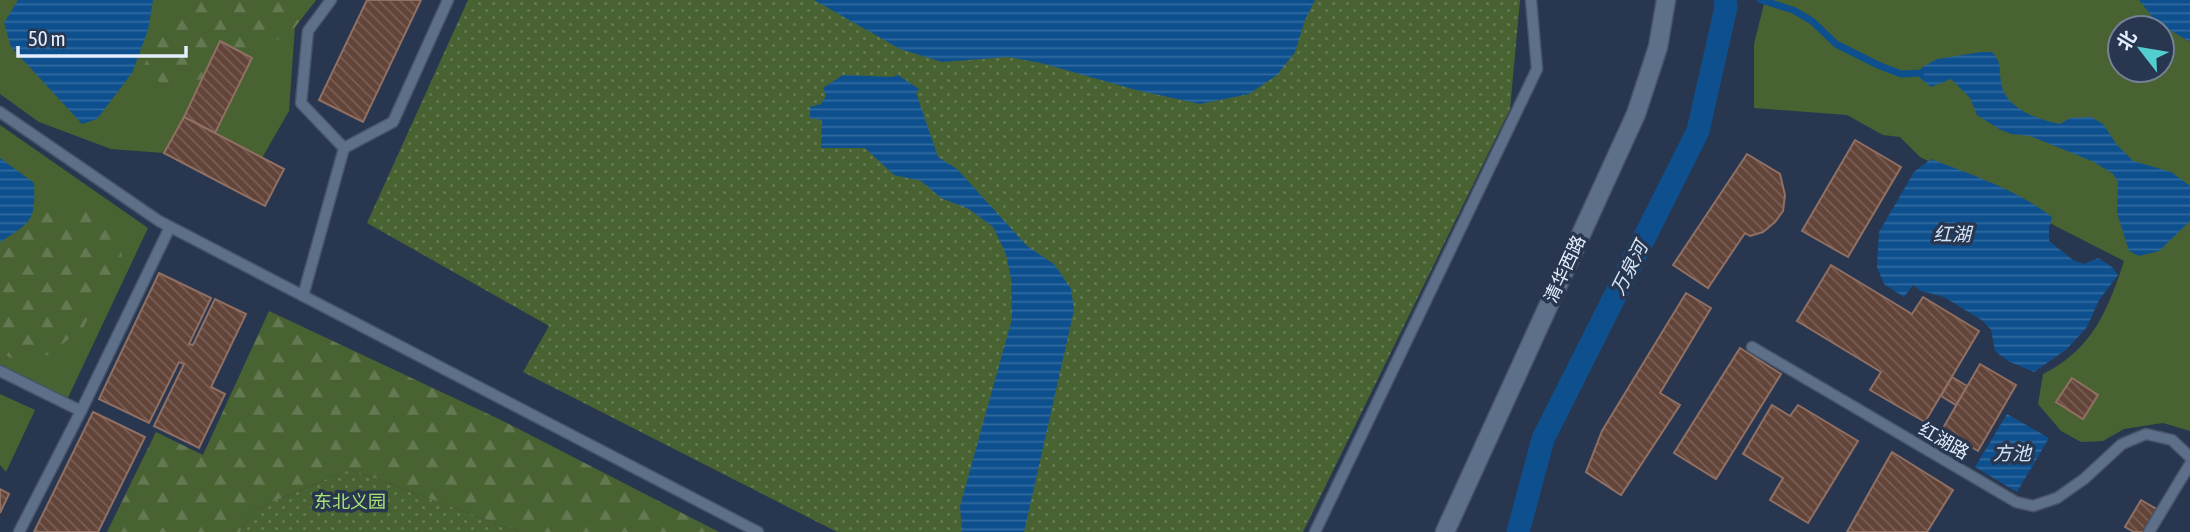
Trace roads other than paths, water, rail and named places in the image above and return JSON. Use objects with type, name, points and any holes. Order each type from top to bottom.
[{"type":"main road","name":"清华西路","points":[[1446,532],[1636,114],[1658,47],[1666,0]]},
{"type":"lane","points":[[331,0],[308,31],[301,103],[344,148]]},
{"type":"lane","points":[[303,296],[344,148],[393,122],[448,0]]},
{"type":"lane","points":[[1315,532],[1537,69],[1531,0]]},
{"type":"lane","points":[[0,112],[170,227],[758,532]]},
{"type":"lane","points":[[19,532],[170,227]]},
{"type":"lane","name":"红湖路","points":[[1752,347],[2016,502],[2033,506],[2057,498],[2084,479],[2122,444],[2146,434],[2172,440],[2190,457]]},
{"type":"lane","points":[[0,372],[81,411]]},
{"type":"lane","points":[[2149,532],[2190,464]]},
{"type":"water","points":[[18,0],[153,0],[148,30],[132,73],[97,119],[82,124],[11,47],[4,23]]},
{"type":"water","points":[[814,0],[1315,0],[1305,20],[1295,52],[1277,75],[1249,94],[1200,104],[1008,57],[942,62],[900,49]]},
{"type":"water","points":[[2139,0],[2190,0],[2190,42],[2176,34],[2176,14],[2150,14]]},
{"type":"water","points":[[1992,52],[1995,56],[1999,63],[2003,91],[2015,106],[2060,124],[2070,118],[2091,117],[2103,124],[2117,145],[2133,161],[2171,172],[2190,186],[2190,221],[2159,251],[2139,256],[2129,251],[2117,213],[2118,182],[2113,174],[2094,162],[2030,136],[2011,134],[1999,129],[1977,115],[1970,98],[1951,79],[1931,87],[1920,78],[1921,68],[1937,59]]},
{"type":"water","points":[[843,75],[898,75],[919,89],[916,93],[938,157],[957,169],[1027,246],[1054,264],[1071,289],[1074,310],[1024,532],[962,532],[960,506],[1012,319],[1011,279],[1006,254],[993,227],[969,209],[941,198],[921,181],[894,175],[865,148],[821,148],[822,120],[810,118],[810,107],[821,104],[826,96],[823,88]]},
{"type":"water","points":[[0,158],[34,183],[34,205],[25,225],[0,242]]},
{"type":"water","name":"红湖","points":[[1931,159],[1994,184],[2039,207],[2052,217],[2049,241],[2073,260],[2084,264],[2098,258],[2112,267],[2118,275],[2099,300],[2087,327],[2067,349],[2034,372],[2008,361],[1995,351],[1991,330],[1983,321],[1944,297],[1921,291],[1913,285],[1904,297],[1884,284],[1877,267],[1879,232],[1914,172]]},
{"type":"water","name":"方池","points":[[2007,414],[2049,438],[2017,492],[1975,467]]},
{"type":"waterway","name":"万泉河","points":[[1518,532],[1543,439],[1698,131],[1726,7],[1725,0]]},
{"type":"waterway","points":[[1761,0],[1793,10],[1812,21],[1836,44],[1878,65],[1901,74],[1921,73]]},
{"type":"park label","name":"东北义园","points":[[350,502]]}]
